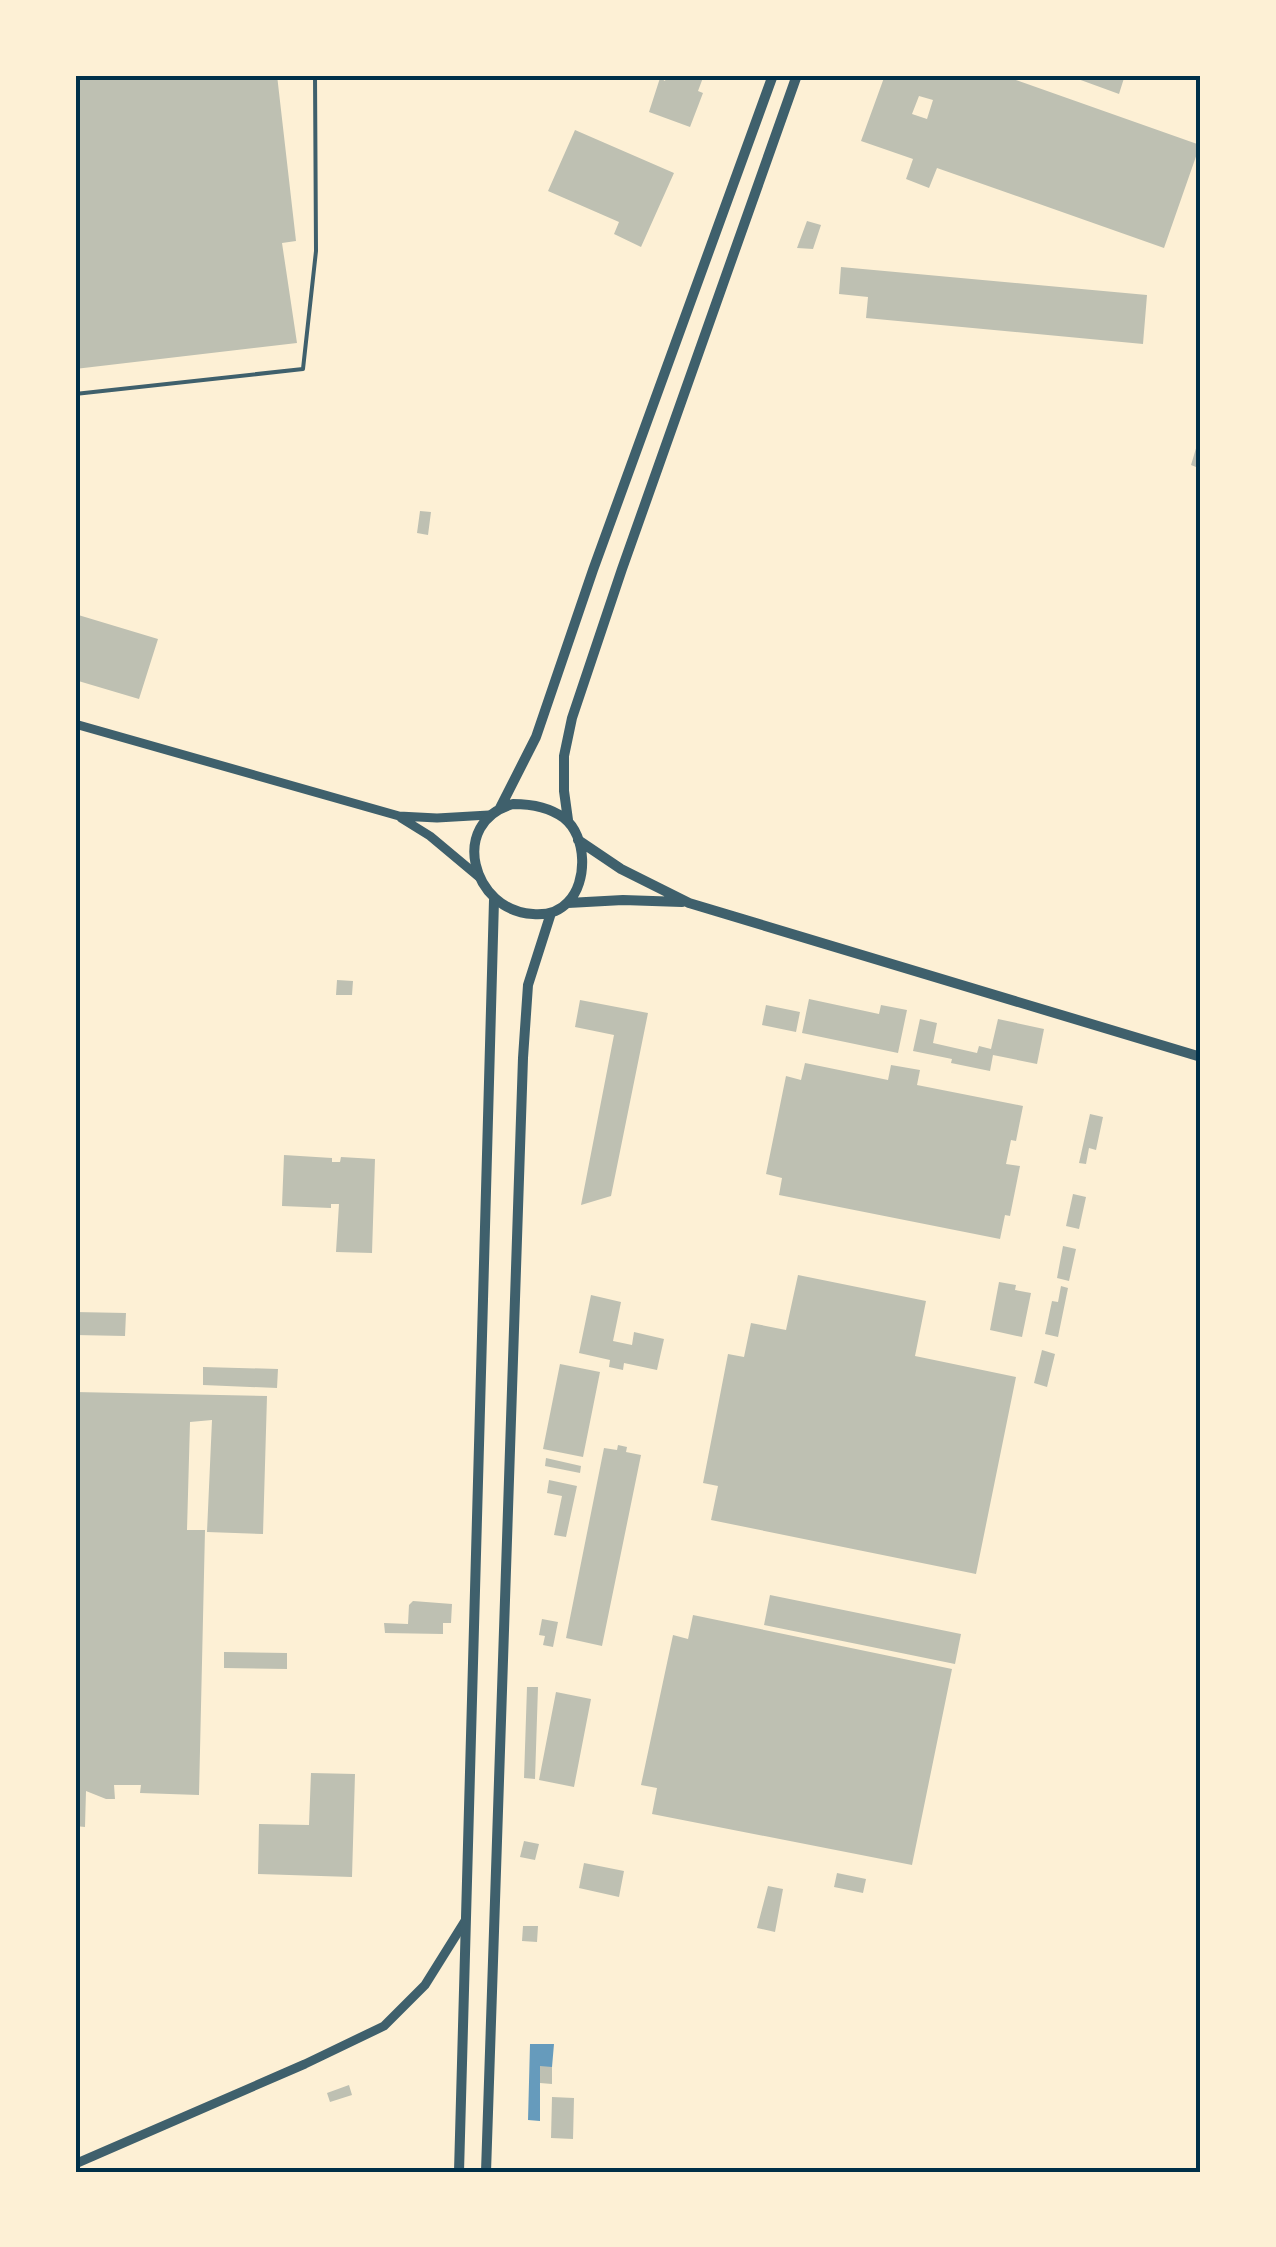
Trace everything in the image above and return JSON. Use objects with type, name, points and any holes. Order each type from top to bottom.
[{"type":"street","points":[[500,808],[536,737],[592,570],[773,75]]},
{"type":"street","points":[[399,816],[430,836],[479,878],[494,900],[506,908],[525,914],[551,913],[568,903],[581,883],[582,861],[578,840],[568,820],[564,791],[564,756],[572,718],[797,75]]},
{"type":"street","points":[[75,724],[399,816],[489,815]]},
{"type":"street","points":[[479,878],[475,843],[479,827],[489,815],[500,808],[525,804],[568,820]]},
{"type":"street","points":[[578,840],[622,870],[689,903],[1201,1057]]},
{"type":"street","points":[[459,2172],[494,900]]},
{"type":"street","points":[[568,903],[689,903]]},
{"type":"street","points":[[486,2172],[523,1058],[528,985],[551,913]]},
{"type":"street","points":[[75,2164],[384,2026],[425,1985],[466,1919]]},
{"type":"lane","points":[[75,394],[303,368],[316,252],[316,75]]},
{"type":"water","points":[[530,2044],[554,2044],[552,2067],[540,2067],[540,2121],[528,2120]]},
{"type":"building","points":[[75,75],[277,75],[296,241],[282,243],[297,343],[75,369]]},
{"type":"building","points":[[667,75],[704,75],[698,91],[703,93],[690,127],[649,112],[660,78],[665,81]]},
{"type":"building","points":[[885,75],[1002,75],[1200,145],[1164,248],[937,168],[929,188],[906,179],[913,159],[861,141]],"holes":[[[919,96],[933,100],[927,119],[912,114]]]},
{"type":"building","points":[[1067,75],[1125,75],[1119,94]]},
{"type":"building","points":[[575,130],[674,173],[641,247],[614,234],[619,222],[548,191]]},
{"type":"building","points":[[807,221],[821,225],[813,249],[797,248]]},
{"type":"building","points":[[841,267],[1147,295],[1143,344],[866,318],[868,297],[839,294]]},
{"type":"building","points":[[1201,435],[1201,469],[1191,465]]},
{"type":"building","points":[[420,511],[431,512],[428,535],[417,533]]},
{"type":"building","points":[[75,614],[158,639],[139,699],[75,680]]},
{"type":"building","points":[[337,980],[353,981],[352,995],[336,995]]},
{"type":"building","points":[[809,999],[879,1014],[881,1005],[907,1010],[898,1053],[802,1033]]},
{"type":"building","points":[[580,1000],[648,1013],[611,1196],[581,1205],[614,1035],[575,1027]]},
{"type":"building","points":[[766,1005],[800,1012],[796,1032],[762,1025]]},
{"type":"building","points":[[920,1019],[937,1023],[933,1043],[977,1053],[979,1046],[991,1049],[998,1019],[1044,1029],[1037,1064],[993,1055],[990,1071],[913,1051]]},
{"type":"building","points":[[805,1063],[888,1080],[891,1065],[920,1070],[917,1085],[1023,1106],[1016,1141],[1011,1140],[1006,1164],[1020,1166],[1010,1216],[1005,1215],[1000,1239],[779,1195],[782,1178],[766,1174],[786,1076],[801,1080]]},
{"type":"building","points":[[1090,1114],[1103,1117],[1096,1150],[1089,1148],[1086,1164],[1079,1163]]},
{"type":"building","points":[[284,1155],[332,1158],[332,1162],[340,1162],[341,1157],[375,1159],[372,1253],[336,1252],[339,1204],[331,1204],[331,1208],[282,1206]]},
{"type":"building","points":[[1073,1194],[1086,1197],[1079,1229],[1066,1226]]},
{"type":"building","points":[[1063,1246],[1076,1249],[1069,1281],[1057,1278]]},
{"type":"building","points":[[798,1275],[926,1301],[915,1356],[1016,1377],[976,1574],[711,1520],[718,1486],[703,1483],[728,1354],[744,1357],[751,1323],[786,1330]]},
{"type":"building","points":[[999,1282],[1031,1293],[1022,1337],[990,1330]]},
{"type":"building","points":[[1061,1286],[1068,1288],[1058,1337],[1045,1334],[1052,1301],[1058,1302]]},
{"type":"building","points":[[591,1295],[621,1302],[613,1341],[632,1345],[634,1332],[664,1339],[657,1370],[624,1363],[623,1370],[609,1367],[610,1360],[579,1353]]},
{"type":"building","points":[[75,1312],[126,1313],[125,1336],[75,1335]]},
{"type":"building","points":[[1042,1350],[1055,1354],[1047,1387],[1034,1383]]},
{"type":"building","points":[[560,1364],[600,1372],[583,1457],[543,1449]]},
{"type":"building","points":[[203,1367],[278,1369],[277,1388],[203,1385]]},
{"type":"building","points":[[75,1392],[267,1396],[263,1534],[207,1532],[212,1420],[190,1422],[187,1530],[205,1530],[199,1795],[140,1793],[141,1785],[114,1785],[115,1799],[86,1791],[85,1827],[75,1826]]},
{"type":"building","points":[[618,1445],[627,1447],[626,1452],[641,1455],[602,1646],[566,1638],[604,1448],[617,1450]]},
{"type":"building","points":[[546,1458],[581,1466],[580,1473],[545,1466]]},
{"type":"building","points":[[549,1480],[577,1486],[566,1537],[554,1535],[562,1496],[547,1493]]},
{"type":"building","points":[[770,1595],[961,1634],[955,1664],[764,1625]]},
{"type":"building","points":[[413,1601],[452,1604],[451,1623],[443,1623],[443,1634],[385,1633],[384,1623],[408,1624],[409,1605]]},
{"type":"building","points":[[693,1615],[952,1669],[912,1865],[652,1814],[657,1788],[641,1785],[673,1635],[688,1639]]},
{"type":"building","points":[[542,1619],[558,1622],[553,1647],[543,1645],[545,1636],[539,1635]]},
{"type":"building","points":[[224,1652],[287,1653],[287,1669],[224,1668]]},
{"type":"building","points":[[527,1687],[538,1687],[535,1779],[524,1778]]},
{"type":"building","points":[[556,1692],[591,1699],[574,1787],[539,1780]]},
{"type":"building","points":[[311,1773],[355,1774],[352,1877],[258,1874],[259,1824],[309,1825]]},
{"type":"building","points":[[524,1841],[539,1844],[535,1860],[520,1857]]},
{"type":"building","points":[[584,1863],[624,1871],[619,1897],[579,1888]]},
{"type":"building","points":[[837,1873],[866,1879],[863,1893],[834,1887]]},
{"type":"building","points":[[768,1886],[783,1889],[775,1932],[757,1928]]},
{"type":"building","points":[[523,1926],[538,1926],[537,1942],[522,1941]]},
{"type":"building","points":[[540,2066],[552,2067],[552,2084],[540,2083]]},
{"type":"building","points":[[349,2085],[352,2095],[330,2102],[327,2093]]},
{"type":"building","points":[[552,2097],[574,2098],[573,2139],[551,2138]]}]
